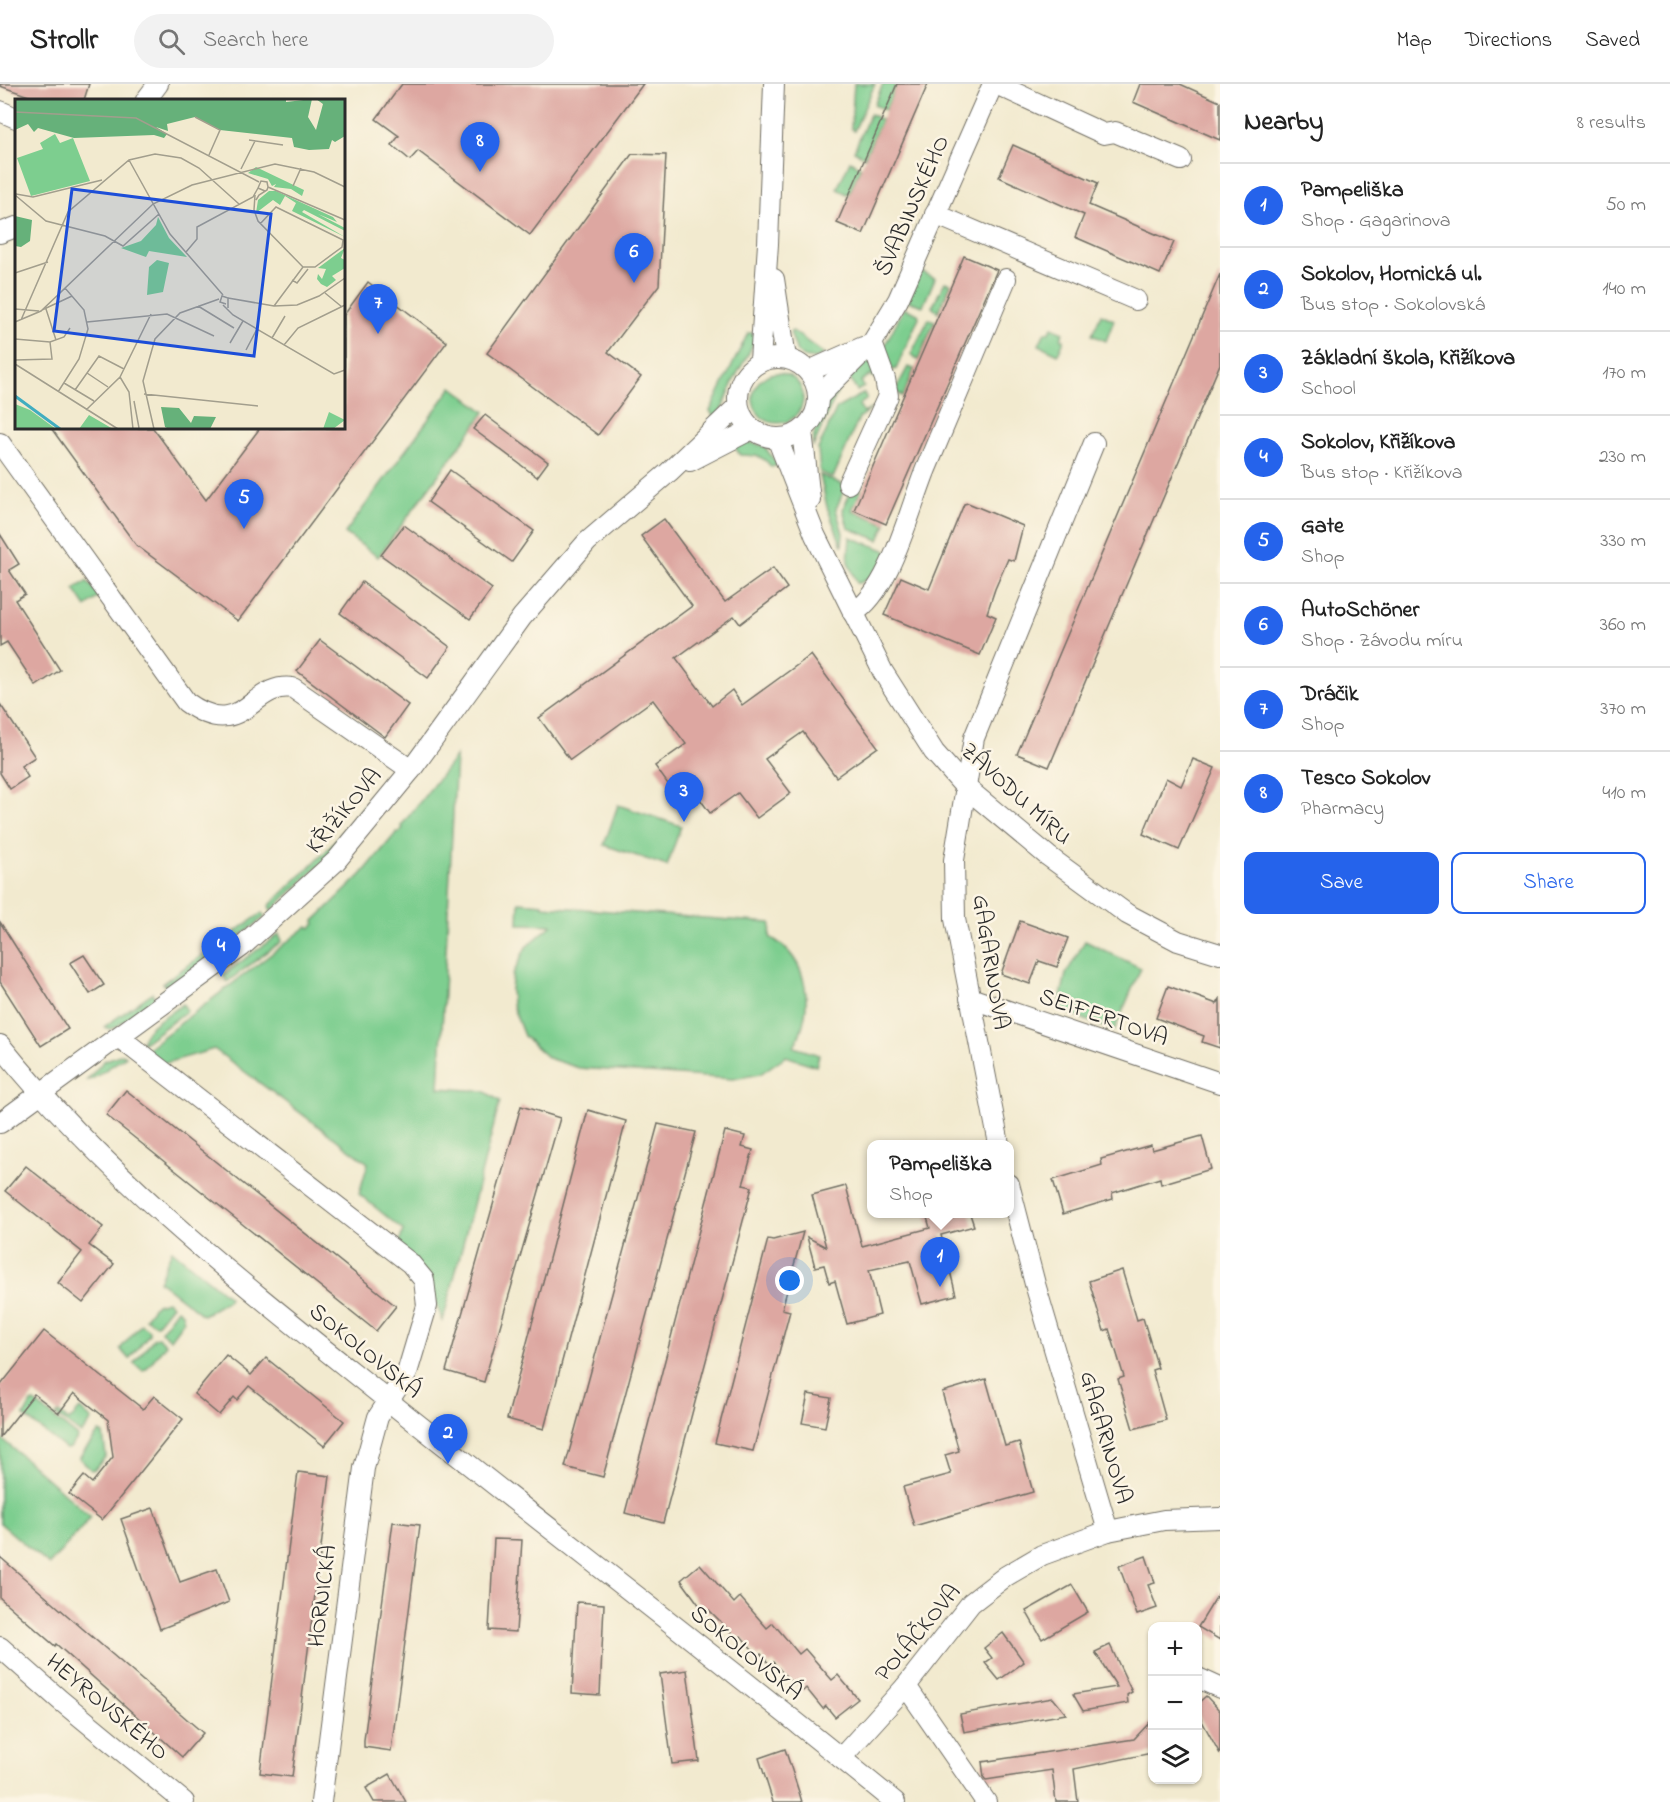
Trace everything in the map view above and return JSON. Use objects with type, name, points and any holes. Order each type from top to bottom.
[{"type":"street","points":[[147,99],[158,84]]},
{"type":"street","points":[[760,361],[768,244],[774,84]]},
{"type":"street","points":[[994,84],[1104,134],[1115,132],[1181,160]]},
{"type":"street","name":"ŠVABINSKÉHO","points":[[819,396],[872,343],[897,300],[994,84]]},
{"type":"street","points":[[0,111],[15,118]]},
{"type":"street","points":[[935,214],[1136,300]]},
{"type":"street","points":[[0,233],[15,227]]},
{"type":"street","points":[[768,244],[786,358]]},
{"type":"street","points":[[853,613],[866,605],[896,552],[926,468],[1006,279]]},
{"type":"street","points":[[809,371],[872,343],[885,379],[888,396],[848,484]]},
{"type":"street","points":[[773,357],[786,358],[799,363],[809,371],[819,396],[817,409],[811,421],[802,431],[790,437],[764,436],[752,429],[743,419],[738,406],[741,380],[760,361],[773,357]]},
{"type":"street","name":"KŘIŽÍKOVA","points":[[0,1124],[120,1038],[274,920],[336,861],[411,770],[522,617],[587,542],[669,472],[738,406]]},
{"type":"street","name":"KŘIŽÍKOVA","points":[[669,472],[752,429]]},
{"type":"street","name":"ZÁVODU MÍRU","points":[[802,431],[816,535]]},
{"type":"street","name":"ZÁVODU MÍRU","points":[[777,438],[816,535],[853,613],[883,672],[934,752],[964,786],[1048,856],[1127,914],[1178,942],[1220,954]]},
{"type":"street","points":[[0,443],[186,702],[198,711],[225,717],[247,709],[275,689],[293,688],[411,770]]},
{"type":"street","name":"GAGARINOVA","points":[[998,1140],[956,919],[954,860],[964,786],[974,738],[1094,443]]},
{"type":"street","name":"SEIFERTOVA","points":[[970,998],[1220,1083]]},
{"type":"street","name":"HORNICKÁ","points":[[120,1038],[403,1258],[424,1280],[427,1306],[422,1327],[407,1373],[378,1417],[363,1468],[321,1802]]},
{"type":"street","name":"SOKOLOVSKÁ","points":[[0,1045],[40,1095],[157,1210],[388,1401],[895,1802]]},
{"type":"street","name":"GAGARINOVA","points":[[1014,1203],[1035,1284],[1108,1531]]},
{"type":"street","name":"POLÁČKOVA","points":[[841,1758],[906,1686],[971,1603],[1006,1576],[1042,1556],[1108,1531],[1164,1520],[1220,1518]]},
{"type":"street","name":"HEYROVSKÉHO","points":[[0,1647],[60,1700],[184,1802]]},
{"type":"street","points":[[1202,1680],[1220,1688]]},
{"type":"street","points":[[906,1686],[986,1802]]},
{"type":"green space","points":[[854,84],[875,84],[854,131],[851,128]]},
{"type":"green space","points":[[883,84],[897,84],[886,110],[874,105]]},
{"type":"green space","points":[[870,114],[882,120],[865,157],[854,151]]},
{"type":"green space","points":[[850,161],[861,167],[849,195],[837,189]]},
{"type":"green space","points":[[920,271],[935,278],[923,306],[908,301]]},
{"type":"green space","points":[[945,282],[951,284],[938,312],[932,307]]},
{"type":"green space","points":[[904,308],[918,314],[919,317],[896,369],[892,370],[884,347]]},
{"type":"green space","points":[[1101,314],[1114,320],[1106,341],[1092,335]]},
{"type":"green space","points":[[929,319],[935,321],[918,360],[911,354]]},
{"type":"green space","points":[[1052,327],[1063,332],[1061,339],[1064,340],[1058,354],[1039,345],[1045,332],[1049,333]]},
{"type":"green space","points":[[793,331],[824,354],[815,359],[804,357],[797,352],[790,332]]},
{"type":"green space","points":[[748,333],[756,333],[753,345],[715,419],[710,411]]},
{"type":"green space","points":[[867,362],[871,362],[876,377],[871,375],[861,381],[864,387],[857,391],[849,377]]},
{"type":"green space","points":[[908,367],[914,369],[903,397],[895,391]]},
{"type":"green space","points":[[778,373],[796,380],[803,398],[796,416],[778,423],[760,416],[753,398],[760,380]]},
{"type":"green space","points":[[841,384],[813,447],[815,430],[821,413]]},
{"type":"green space","points":[[452,387],[485,412],[378,557],[345,533]]},
{"type":"green space","points":[[864,393],[867,399],[859,405],[864,413],[873,408],[859,418],[833,478],[820,472],[818,449],[837,408]]},
{"type":"green space","points":[[747,442],[764,446],[778,465],[771,467],[761,458],[740,455],[734,446]]},
{"type":"green space","points":[[820,475],[846,486],[836,509],[843,533],[842,546],[827,507]]},
{"type":"green space","points":[[853,487],[861,490],[852,510],[886,524],[879,540],[848,528],[843,509]]},
{"type":"green space","points":[[850,537],[890,552],[877,574],[860,583],[857,583],[848,562]]},
{"type":"green space","points":[[87,581],[100,596],[86,607],[74,589]]},
{"type":"green space","points":[[456,756],[439,1088],[484,1091],[500,1101],[443,1321],[431,1292],[398,1248],[403,1230],[359,1194],[368,1163],[214,1049],[159,1065],[144,1051],[308,926],[310,928],[315,924],[314,921],[361,875],[397,832],[399,833],[403,828],[401,826]]},
{"type":"green space","points":[[388,776],[388,785],[343,843],[271,911],[269,906],[327,850]]},
{"type":"green space","points":[[618,805],[681,826],[667,866],[604,845]]},
{"type":"green space","points":[[519,902],[543,904],[543,906],[771,923],[770,937],[784,947],[794,959],[805,986],[804,1017],[794,1047],[819,1055],[816,1066],[786,1056],[760,1074],[733,1079],[579,1068],[548,1058],[524,1036],[512,1005],[511,989],[513,974],[526,947],[552,925],[518,924]]},
{"type":"green space","points":[[262,913],[265,917],[168,990],[163,983]]},
{"type":"green space","points":[[279,934],[282,941],[227,982],[223,975]]},
{"type":"green space","points":[[1085,941],[1141,968],[1114,1031],[1058,1009],[1066,974]]},
{"type":"green space","points":[[152,993],[155,998],[116,1027],[110,1029],[104,1027]]},
{"type":"green space","points":[[183,1004],[187,1011],[142,1044],[146,1032],[151,1027]]},
{"type":"green space","points":[[122,1054],[126,1056],[87,1080],[104,1061]]},
{"type":"green space","points":[[172,1250],[229,1297],[227,1301],[203,1315],[159,1281]]},
{"type":"green space","points":[[167,1301],[172,1305],[156,1325],[145,1318],[156,1304]]},
{"type":"green space","points":[[177,1309],[182,1313],[184,1320],[170,1339],[161,1331]]},
{"type":"green space","points":[[141,1324],[149,1330],[149,1334],[129,1359],[120,1349]]},
{"type":"green space","points":[[158,1337],[166,1344],[146,1369],[142,1370],[134,1363],[154,1338]]},
{"type":"green space","points":[[35,1402],[78,1437],[70,1448],[66,1449],[24,1416],[31,1403]]},
{"type":"green space","points":[[80,1409],[92,1420],[81,1434],[56,1415],[59,1413],[69,1421]]},
{"type":"green space","points":[[99,1432],[103,1434],[106,1456],[95,1469],[91,1470],[79,1458]]},
{"type":"green space","points":[[0,1437],[91,1517],[49,1565],[0,1523]]},
{"type":"building","points":[[0,84],[89,84],[84,99],[37,99],[0,86]]},
{"type":"building","points":[[402,84],[643,84],[530,235],[418,151],[410,160],[392,145],[399,136],[376,119]]},
{"type":"building","points":[[897,84],[928,84],[863,234],[837,223]]},
{"type":"building","points":[[1140,84],[1180,84],[1220,102],[1220,140],[1133,102]]},
{"type":"building","points":[[1013,145],[1098,183],[1089,205],[1174,242],[1160,274],[1075,237],[1084,215],[999,177]]},
{"type":"building","points":[[632,154],[666,155],[659,285],[608,352],[641,377],[598,435],[487,353]]},
{"type":"building","points":[[964,256],[997,270],[886,524],[854,510]]},
{"type":"building","points":[[1220,274],[1220,364],[1049,767],[1017,754]]},
{"type":"building","points":[[368,282],[447,342],[238,621],[136,545],[52,429],[154,429],[206,500],[259,429],[345,429],[345,314]]},
{"type":"building","points":[[485,415],[548,462],[537,477],[473,429]]},
{"type":"building","points":[[450,470],[534,531],[512,562],[428,502]]},
{"type":"building","points":[[968,503],[1023,526],[1014,561],[1008,559],[987,613],[996,617],[980,655],[884,615],[901,577],[929,589],[964,504]]},
{"type":"building","points":[[664,519],[725,602],[773,568],[787,588],[740,624],[734,616],[676,658],[712,706],[732,690],[742,705],[811,655],[878,747],[836,777],[803,732],[765,759],[791,793],[757,818],[738,793],[710,813],[692,788],[678,798],[655,766],[686,744],[653,700],[570,760],[539,718],[692,606],[641,536]]},
{"type":"building","points":[[404,525],[492,589],[470,619],[381,555]]},
{"type":"building","points":[[0,534],[19,564],[9,570],[25,594],[15,600],[60,670],[36,686],[7,642],[0,646]]},
{"type":"building","points":[[362,582],[450,647],[428,678],[340,613]]},
{"type":"building","points":[[320,640],[408,705],[385,737],[297,671]]},
{"type":"building","points":[[0,704],[35,757],[21,766],[28,777],[10,789],[0,773]]},
{"type":"building","points":[[1193,759],[1215,768],[1179,850],[1143,834],[1166,778],[1181,786]]},
{"type":"building","points":[[1020,921],[1068,938],[1057,967],[1039,961],[1030,984],[1001,974]]},
{"type":"building","points":[[0,922],[68,1029],[41,1046],[0,982]]},
{"type":"building","points":[[84,955],[104,985],[90,994],[70,963]]},
{"type":"building","points":[[1168,986],[1217,1004],[1220,999],[1220,1048],[1202,1042],[1204,1036],[1156,1018]]},
{"type":"building","points":[[126,1090],[396,1306],[376,1331],[106,1115]]},
{"type":"building","points":[[521,1106],[560,1118],[484,1382],[446,1371]]},
{"type":"building","points":[[588,1110],[626,1121],[544,1429],[507,1419]]},
{"type":"building","points":[[658,1124],[696,1132],[603,1477],[565,1467]]},
{"type":"building","points":[[725,1131],[745,1136],[742,1147],[753,1150],[743,1185],[752,1187],[663,1523],[625,1513]]},
{"type":"building","points":[[1202,1136],[1211,1169],[1161,1184],[1160,1178],[1112,1193],[1113,1199],[1063,1214],[1053,1180],[1102,1165],[1101,1159],[1151,1145],[1152,1150]]},
{"type":"building","points":[[26,1166],[103,1227],[89,1245],[114,1264],[83,1303],[58,1283],[82,1252],[5,1191]]},
{"type":"building","points":[[846,1186],[862,1246],[930,1228],[927,1218],[971,1218],[974,1226],[941,1235],[956,1295],[922,1304],[910,1261],[869,1270],[880,1315],[847,1324],[835,1281],[829,1283],[824,1265],[815,1267],[807,1237],[826,1247],[812,1195]]},
{"type":"building","points":[[803,1232],[782,1309],[790,1311],[753,1451],[715,1443],[768,1239],[773,1240]]},
{"type":"building","points":[[1122,1270],[1137,1320],[1143,1318],[1158,1368],[1152,1370],[1166,1420],[1133,1429],[1118,1379],[1124,1377],[1109,1329],[1104,1331],[1089,1281]]},
{"type":"building","points":[[44,1331],[143,1409],[154,1396],[183,1419],[102,1520],[69,1494],[84,1476],[92,1483],[113,1457],[108,1420],[74,1393],[59,1413],[34,1394],[0,1437],[0,1386]]},
{"type":"building","points":[[226,1355],[251,1375],[266,1358],[344,1421],[324,1446],[249,1386],[237,1400],[234,1397],[219,1415],[194,1394]]},
{"type":"building","points":[[986,1379],[1005,1446],[1019,1442],[1033,1492],[914,1526],[903,1487],[951,1474],[945,1455],[959,1451],[942,1392]]},
{"type":"building","points":[[808,1394],[831,1398],[825,1427],[802,1423]]},
{"type":"building","points":[[298,1472],[330,1476],[292,1777],[260,1773]]},
{"type":"building","points":[[153,1508],[180,1582],[217,1569],[229,1602],[160,1629],[121,1519]]},
{"type":"building","points":[[393,1522],[420,1525],[391,1751],[364,1747],[364,1740]]},
{"type":"building","points":[[494,1539],[522,1540],[516,1632],[489,1630]]},
{"type":"building","points":[[1146,1556],[1155,1583],[1148,1585],[1157,1608],[1137,1615],[1119,1566]]},
{"type":"building","points":[[0,1557],[203,1733],[182,1757],[56,1644],[55,1646],[0,1598]]},
{"type":"building","points":[[700,1564],[734,1603],[740,1597],[767,1628],[773,1623],[799,1654],[805,1649],[832,1680],[838,1675],[858,1699],[835,1717],[826,1706],[823,1709],[806,1688],[803,1691],[793,1680],[791,1682],[773,1662],[770,1665],[761,1654],[758,1656],[741,1636],[738,1639],[709,1610],[705,1613],[681,1580]]},
{"type":"building","points":[[1072,1585],[1088,1612],[1042,1639],[1026,1611]]},
{"type":"building","points":[[1220,1591],[1220,1640],[1202,1629],[1201,1622]]},
{"type":"building","points":[[577,1602],[604,1604],[600,1695],[572,1693]]},
{"type":"building","points":[[1003,1633],[1024,1662],[999,1680],[985,1663],[992,1658],[984,1648]]},
{"type":"building","points":[[1110,1645],[1132,1692],[1127,1695],[1128,1703],[1083,1711],[1073,1694],[1117,1687],[1095,1652]]},
{"type":"building","points":[[687,1670],[699,1761],[672,1764],[660,1674]]},
{"type":"building","points":[[1206,1696],[1220,1711],[1220,1754],[1202,1721],[1202,1700]]},
{"type":"building","points":[[1053,1698],[1066,1714],[964,1732],[960,1714]]},
{"type":"building","points":[[1148,1724],[1148,1754],[1074,1769],[1078,1802],[1056,1802],[1052,1770],[986,1780],[984,1778],[982,1762],[1134,1739]]},
{"type":"building","points":[[785,1749],[802,1802],[773,1802],[759,1758]]},
{"type":"building","points":[[390,1774],[406,1802],[374,1802],[366,1788]]},
{"type":"place","name":"Tesco Sokolov","points":[[480,172]]},
{"type":"place","name":"AutoSchöner","points":[[634,283]]},
{"type":"place","name":"Dráčik","points":[[378,334]]},
{"type":"place","name":"Gate","points":[[244,529]]},
{"type":"place","name":"Základní škola, Křižíkova","points":[[684,822]]},
{"type":"place","name":"Sokolov, Křižíkova","points":[[221,977]]},
{"type":"place","name":"Pampeliška","points":[[940,1287]]},
{"type":"place","name":"Sokolov, Hornická ul.","points":[[448,1464]]}]
